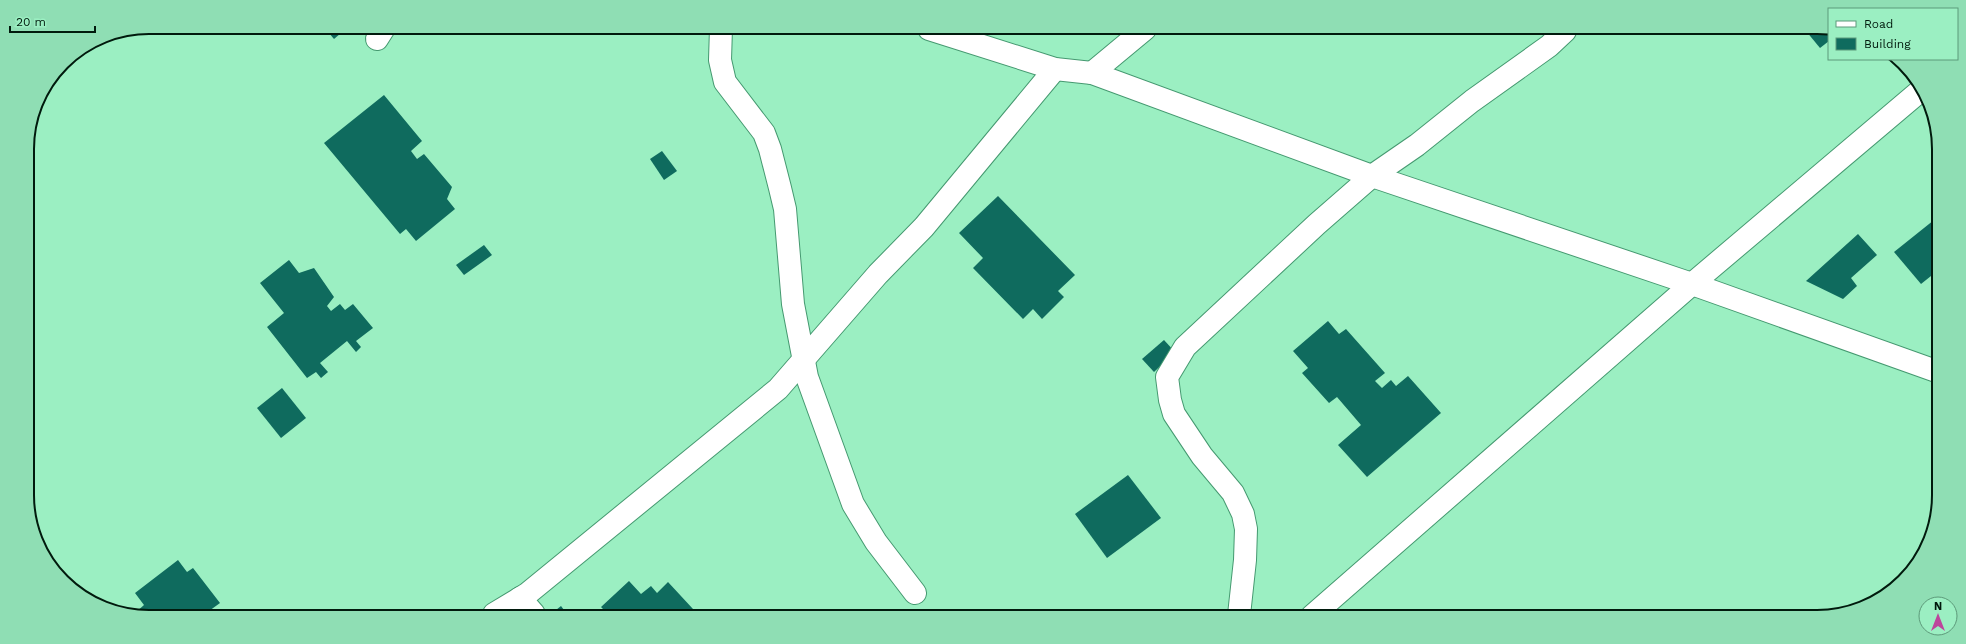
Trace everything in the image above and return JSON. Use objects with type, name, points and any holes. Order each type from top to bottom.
[{"type":"street","points":[[721,34],[720,60],[725,82],[764,133],[770,149],[783,202],[793,304],[802,359],[837,463],[853,504],[876,542],[914,593]]},
{"type":"street","points":[[944,34],[1055,70],[1092,73],[1372,176],[1692,284],[1932,370]]},
{"type":"street","points":[[1092,73],[1139,34]]},
{"type":"street","points":[[1240,610],[1245,560],[1246,529],[1243,514],[1233,493],[1202,456],[1174,414],[1170,400],[1167,377],[1185,347],[1317,224],[1372,176],[1417,145],[1472,101],[1549,46],[1561,34]]},
{"type":"street","points":[[510,610],[527,606],[778,389],[802,359],[832,328],[878,274],[924,227],[1055,70]]},
{"type":"street","points":[[1319,610],[1692,284],[1918,94]]},
{"type":"building","points":[[330,34],[340,34],[334,39]]},
{"type":"building","points":[[1808,34],[1828,35],[1828,42],[1820,48]]},
{"type":"building","points":[[384,95],[422,141],[411,151],[417,159],[424,154],[452,187],[447,199],[455,209],[416,241],[406,229],[400,234],[324,143]]},
{"type":"building","points":[[662,151],[677,171],[664,180],[650,159]]},
{"type":"building","points":[[998,196],[1075,275],[1058,291],[1064,297],[1042,319],[1033,309],[1023,319],[973,268],[983,258],[959,233]]},
{"type":"building","points":[[1932,222],[1932,275],[1921,284],[1894,252]]},
{"type":"building","points":[[1858,234],[1877,255],[1851,278],[1857,286],[1843,299],[1806,281]]},
{"type":"building","points":[[484,245],[492,255],[464,275],[456,265]]},
{"type":"building","points":[[289,260],[299,273],[314,268],[334,297],[327,306],[331,311],[340,304],[345,310],[353,304],[373,328],[356,341],[361,347],[356,352],[347,341],[320,363],[328,372],[321,378],[316,372],[307,378],[267,327],[284,313],[260,283]]},
{"type":"building","points":[[1328,321],[1339,334],[1346,329],[1385,373],[1375,381],[1382,388],[1391,380],[1396,386],[1408,376],[1441,413],[1367,477],[1338,445],[1361,425],[1337,397],[1329,403],[1302,373],[1308,368],[1293,351]]},
{"type":"building","points":[[1164,340],[1175,352],[1154,372],[1142,359]]},
{"type":"building","points":[[282,388],[306,418],[281,438],[257,408]]},
{"type":"building","points":[[1128,475],[1161,518],[1107,558],[1075,514]]},
{"type":"building","points":[[178,560],[187,572],[193,568],[220,603],[210,610],[139,609],[144,605],[135,593]]},
{"type":"building","points":[[629,581],[641,594],[651,586],[657,593],[668,582],[693,609],[604,610],[601,607]]},
{"type":"building","points":[[561,606],[564,610],[556,610]]}]
